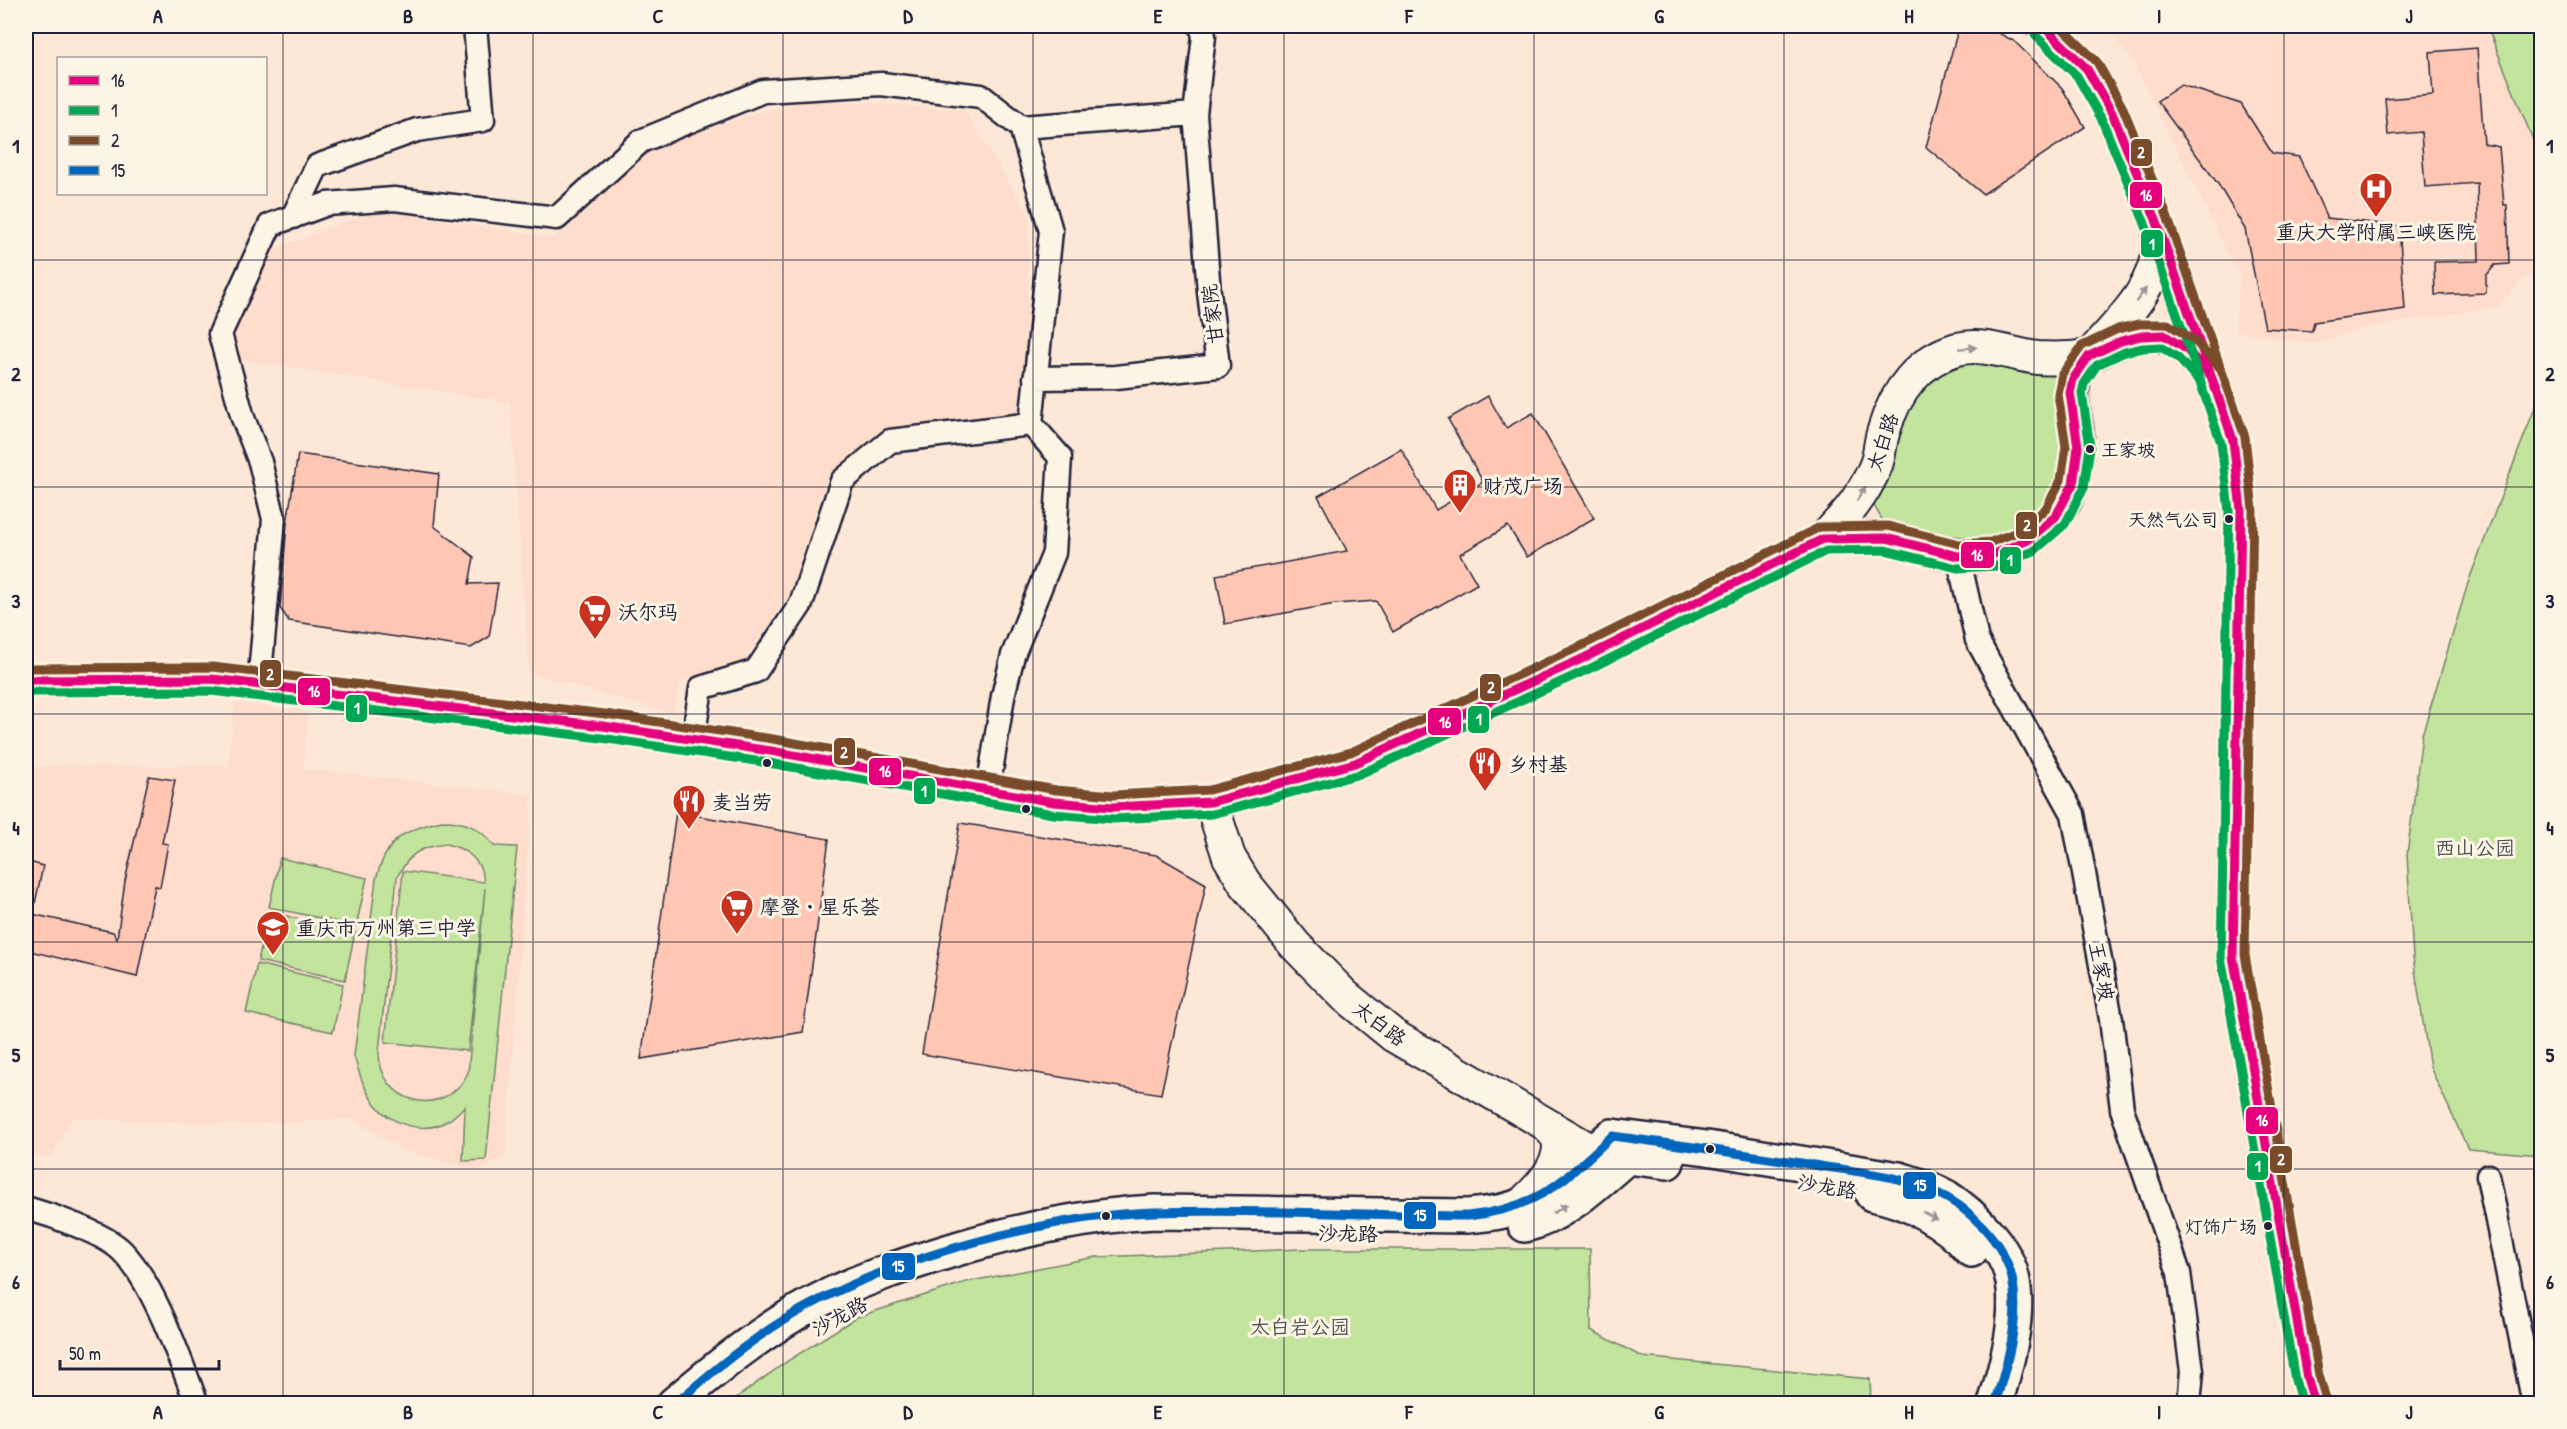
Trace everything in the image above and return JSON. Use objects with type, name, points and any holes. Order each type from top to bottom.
[{"type":"highway","name":"沙龙路","points":[[705,1404],[786,1347],[866,1299],[947,1272],[1027,1250],[1100,1237],[1298,1233],[1469,1234],[1499,1231],[1532,1224],[1571,1202],[1611,1148]]},
{"type":"highway","name":"沙龙路","points":[[1611,1148],[1887,1197],[1941,1222],[1964,1241],[1981,1262],[1992,1286],[1993,1324],[1989,1354],[1977,1404]]},
{"type":"highway","name":"沙龙路","points":[[674,1404],[722,1364],[762,1336],[808,1306],[848,1286],[896,1267],[1026,1230],[1103,1215],[1154,1212],[1468,1216],[1519,1207],[1611,1148],[1707,1148],[1899,1179],[1924,1186],[1946,1197],[1980,1225],[2005,1259],[2012,1276],[2014,1296],[2012,1332],[2005,1371],[1995,1404]]},
{"type":"main road","points":[[2043,26],[2086,69],[2112,113],[2158,227],[2233,440],[2241,510],[2233,956],[2308,1395]]},
{"type":"main road","name":"太白路","points":[[1823,539],[1886,538],[1958,556],[1995,554],[2028,540],[2056,516],[2073,483],[2079,447],[2070,393],[2073,379],[2089,356],[2148,286],[2156,265],[2159,247],[2158,227]]},
{"type":"main road","name":"太白路","points":[[26,680],[212,679],[693,739],[1054,802],[1113,807],[1211,802],[1355,763],[1586,657],[1823,539],[1862,494],[1876,464],[1884,429],[1894,404],[1912,376],[1930,359],[1959,349],[1989,347],[2038,358],[2089,356],[2121,341],[2141,336],[2164,335],[2186,349],[2211,376]]},
{"type":"main road","name":"太白路","points":[[1211,802],[1229,857],[1244,882],[1295,945],[1345,996],[1394,1036],[1544,1122]]},
{"type":"main road","points":[[1544,1122],[1611,1148]]},
{"type":"main road","points":[[1519,1207],[1536,1190],[1556,1158],[1559,1146],[1556,1136],[1544,1122]]},
{"type":"street","points":[[293,217],[316,166],[417,130],[483,120],[475,26]]},
{"type":"street","name":"甘家院","points":[[1035,378],[1116,377],[1218,366],[1209,292],[1195,114],[1204,36],[1201,26]]},
{"type":"street","points":[[260,685],[274,519],[260,462],[243,418],[220,334],[270,225],[327,204],[394,199],[557,218],[641,141],[763,91],[880,84],[981,96],[1021,127],[1051,231],[1031,424],[1060,457],[1054,553],[1013,655],[1003,696],[988,790]]},
{"type":"street","points":[[1021,127],[1195,114]]},
{"type":"street","points":[[693,739],[701,688],[756,671],[801,604],[842,482],[890,441],[1031,424]]},
{"type":"street","name":"王家坡","points":[[1958,556],[1977,640],[2073,814],[2111,1019],[2122,1109],[2179,1273],[2192,1371],[2190,1404]]},
{"type":"street","points":[[2488,1176],[2534,1404]]},
{"type":"street","points":[[26,1208],[85,1229],[120,1249],[140,1272],[174,1345],[197,1404]]},
{"type":"shaded area","name":"重庆大学附属三峡医院","points":[[2105,26],[2487,26],[2541,160],[2541,276],[2524,277],[2498,306],[2359,329],[2315,344],[2235,331],[2240,277],[2132,59]]},
{"type":"shaded area","points":[[807,99],[964,110],[1028,214],[1028,339],[1018,416],[881,433],[827,479],[790,594],[742,664],[681,680],[672,713],[529,672],[510,402],[226,357],[271,251],[377,210],[553,238],[659,142]]},
{"type":"shaded area","name":"重庆市万州第三中学","points":[[235,702],[308,713],[303,769],[532,795],[505,1157],[479,1170],[405,1151],[353,1119],[235,1124],[72,1118],[50,1157],[26,1153],[26,767],[228,766]]},
{"type":"green space","points":[[2487,26],[2541,26],[2541,160]]},
{"type":"green space","points":[[1965,353],[2038,362],[2059,380],[2065,480],[2033,523],[1982,539],[1926,533],[1884,523],[1873,504],[1904,401]]},
{"type":"green space","name":"西山公园","points":[[2541,392],[2542,1155],[2468,1149],[2430,1067],[2413,957],[2407,855],[2422,735],[2469,580]]},
{"type":"green space","points":[[442,821],[458,822],[471,826],[483,834],[494,846],[517,847],[486,1160],[463,1161],[465,1106],[452,1118],[438,1125],[418,1127],[399,1122],[382,1111],[371,1099],[354,1056],[376,879],[380,865],[391,845],[398,838],[428,824]],"holes":[[[446,844],[472,856],[480,867],[484,882],[403,871],[385,1042],[468,1051],[485,888],[468,1073],[457,1088],[444,1097],[429,1101],[414,1100],[401,1094],[390,1084],[382,1070],[379,1052],[397,877],[406,862],[416,853],[422,849]]]},
{"type":"green space","points":[[280,858],[367,878],[356,926],[269,907]]},
{"type":"green space","points":[[269,912],[355,932],[345,980],[258,961]]},
{"type":"green space","points":[[257,964],[343,984],[333,1032],[246,1013]]},
{"type":"green space","name":"太白岩公园","points":[[1303,1249],[1590,1249],[1591,1330],[1642,1357],[1870,1379],[1871,1403],[729,1403],[786,1362],[857,1317],[966,1282],[1096,1257]]},
{"type":"building","points":[[1959,26],[1985,26],[2014,41],[2062,88],[2085,127],[1983,194],[1926,147]]},
{"type":"building","points":[[2477,48],[2484,144],[2499,147],[2504,205],[2507,205],[2509,264],[2495,265],[2486,276],[2486,293],[2435,295],[2434,262],[2479,261],[2477,183],[2425,187],[2421,132],[2388,135],[2385,99],[2433,95],[2430,52]]},
{"type":"building","points":[[2181,85],[2241,104],[2272,153],[2299,157],[2327,218],[2399,226],[2405,309],[2314,322],[2312,331],[2265,328],[2245,229],[2218,184],[2157,101]]},
{"type":"building","name":"财茂广场","points":[[1488,396],[1506,428],[1533,413],[1594,518],[1527,557],[1508,526],[1460,554],[1477,584],[1393,632],[1376,601],[1335,604],[1225,624],[1216,575],[1347,551],[1318,496],[1401,449],[1436,510],[1483,482],[1448,419]]},
{"type":"building","points":[[298,454],[439,474],[434,526],[474,557],[469,584],[498,583],[489,637],[471,648],[289,621],[280,608],[287,523]]},
{"type":"building","points":[[149,776],[175,780],[162,843],[168,844],[160,887],[155,886],[137,977],[26,950],[26,861],[43,866],[33,913],[27,913],[113,932],[117,939],[125,881]]},
{"type":"building","name":"摩登・星乐荟","points":[[676,812],[829,839],[803,1032],[641,1059]]},
{"type":"building","points":[[960,823],[1156,855],[1206,884],[1161,1094],[922,1054]]},
{"type":"transit line","name":"16","points":[[2043,26],[2087,69],[2112,113],[2155,217],[2214,384]]},
{"type":"transit line","name":"2","points":[[2060,26],[2097,62],[2123,108],[2166,213],[2225,380]]},
{"type":"transit line","name":"1","points":[[2035,35],[2077,76],[2101,118],[2144,221],[2203,388]]},
{"type":"transit line","name":"2","points":[[26,668],[213,667],[605,714],[773,739],[1056,790],[1113,795],[1209,790],[1351,752],[1581,646],[1820,527],[1888,526],[1959,544],[1991,542],[2022,530],[2046,508],[2061,480],[2066,447],[2058,394],[2062,374],[2082,346],[2118,329],[2139,324],[2168,324],[2194,340],[2221,369],[2245,437],[2253,510],[2245,955],[2319,1375],[2326,1400]]},
{"type":"transit line","name":"16","points":[[26,680],[212,679],[603,726],[771,751],[1054,802],[1113,807],[1211,802],[1355,763],[1586,657],[1823,539],[1886,538],[1958,556],[1994,554],[2028,540],[2056,516],[2073,484],[2078,447],[2070,393],[2073,379],[2089,356],[2121,341],[2141,336],[2164,335],[2186,349],[2211,376],[2233,440],[2241,510],[2233,956],[2307,1378],[2315,1404]]},
{"type":"transit line","name":"1","points":[[26,692],[211,691],[601,738],[769,763],[1053,814],[1114,819],[1212,814],[1360,774],[1591,668],[1826,551],[1885,550],[1957,568],[1997,566],[2034,551],[2065,524],[2084,488],[2090,447],[2082,393],[2084,384],[2097,365],[2125,352],[2161,347],[2178,358],[2200,382],[2221,443],[2229,511],[2221,957],[2295,1380],[2302,1404]]},
{"type":"transit line","name":"15","points":[[675,1404],[740,1350],[774,1326],[810,1305],[888,1270],[978,1241],[1070,1221],[1155,1212],[1468,1216],[1493,1212],[1513,1207],[1548,1190],[1612,1136],[1879,1175],[1922,1186],[1960,1206],[1993,1239],[2008,1265],[2012,1278],[2014,1325],[1995,1404]]},
{"type":"place","name":"重庆大学附属三峡医院","points":[[2376,218]]},
{"type":"place","name":"王家坡","points":[[2090,449]]},
{"type":"place","name":"财茂广场","points":[[1460,514]]},
{"type":"place","name":"天然气公司","points":[[2229,519]]},
{"type":"place","name":"沃尔玛","points":[[595,640]]},
{"type":"place","name":"乡村基","points":[[1485,792]]},
{"type":"place","name":"麦当劳","points":[[689,830]]},
{"type":"place","name":"摩登・星乐荟","points":[[737,935]]},
{"type":"place","name":"重庆市万州第三中学","points":[[273,956]]},
{"type":"place","name":"灯饰广场","points":[[2268,1226]]}]
